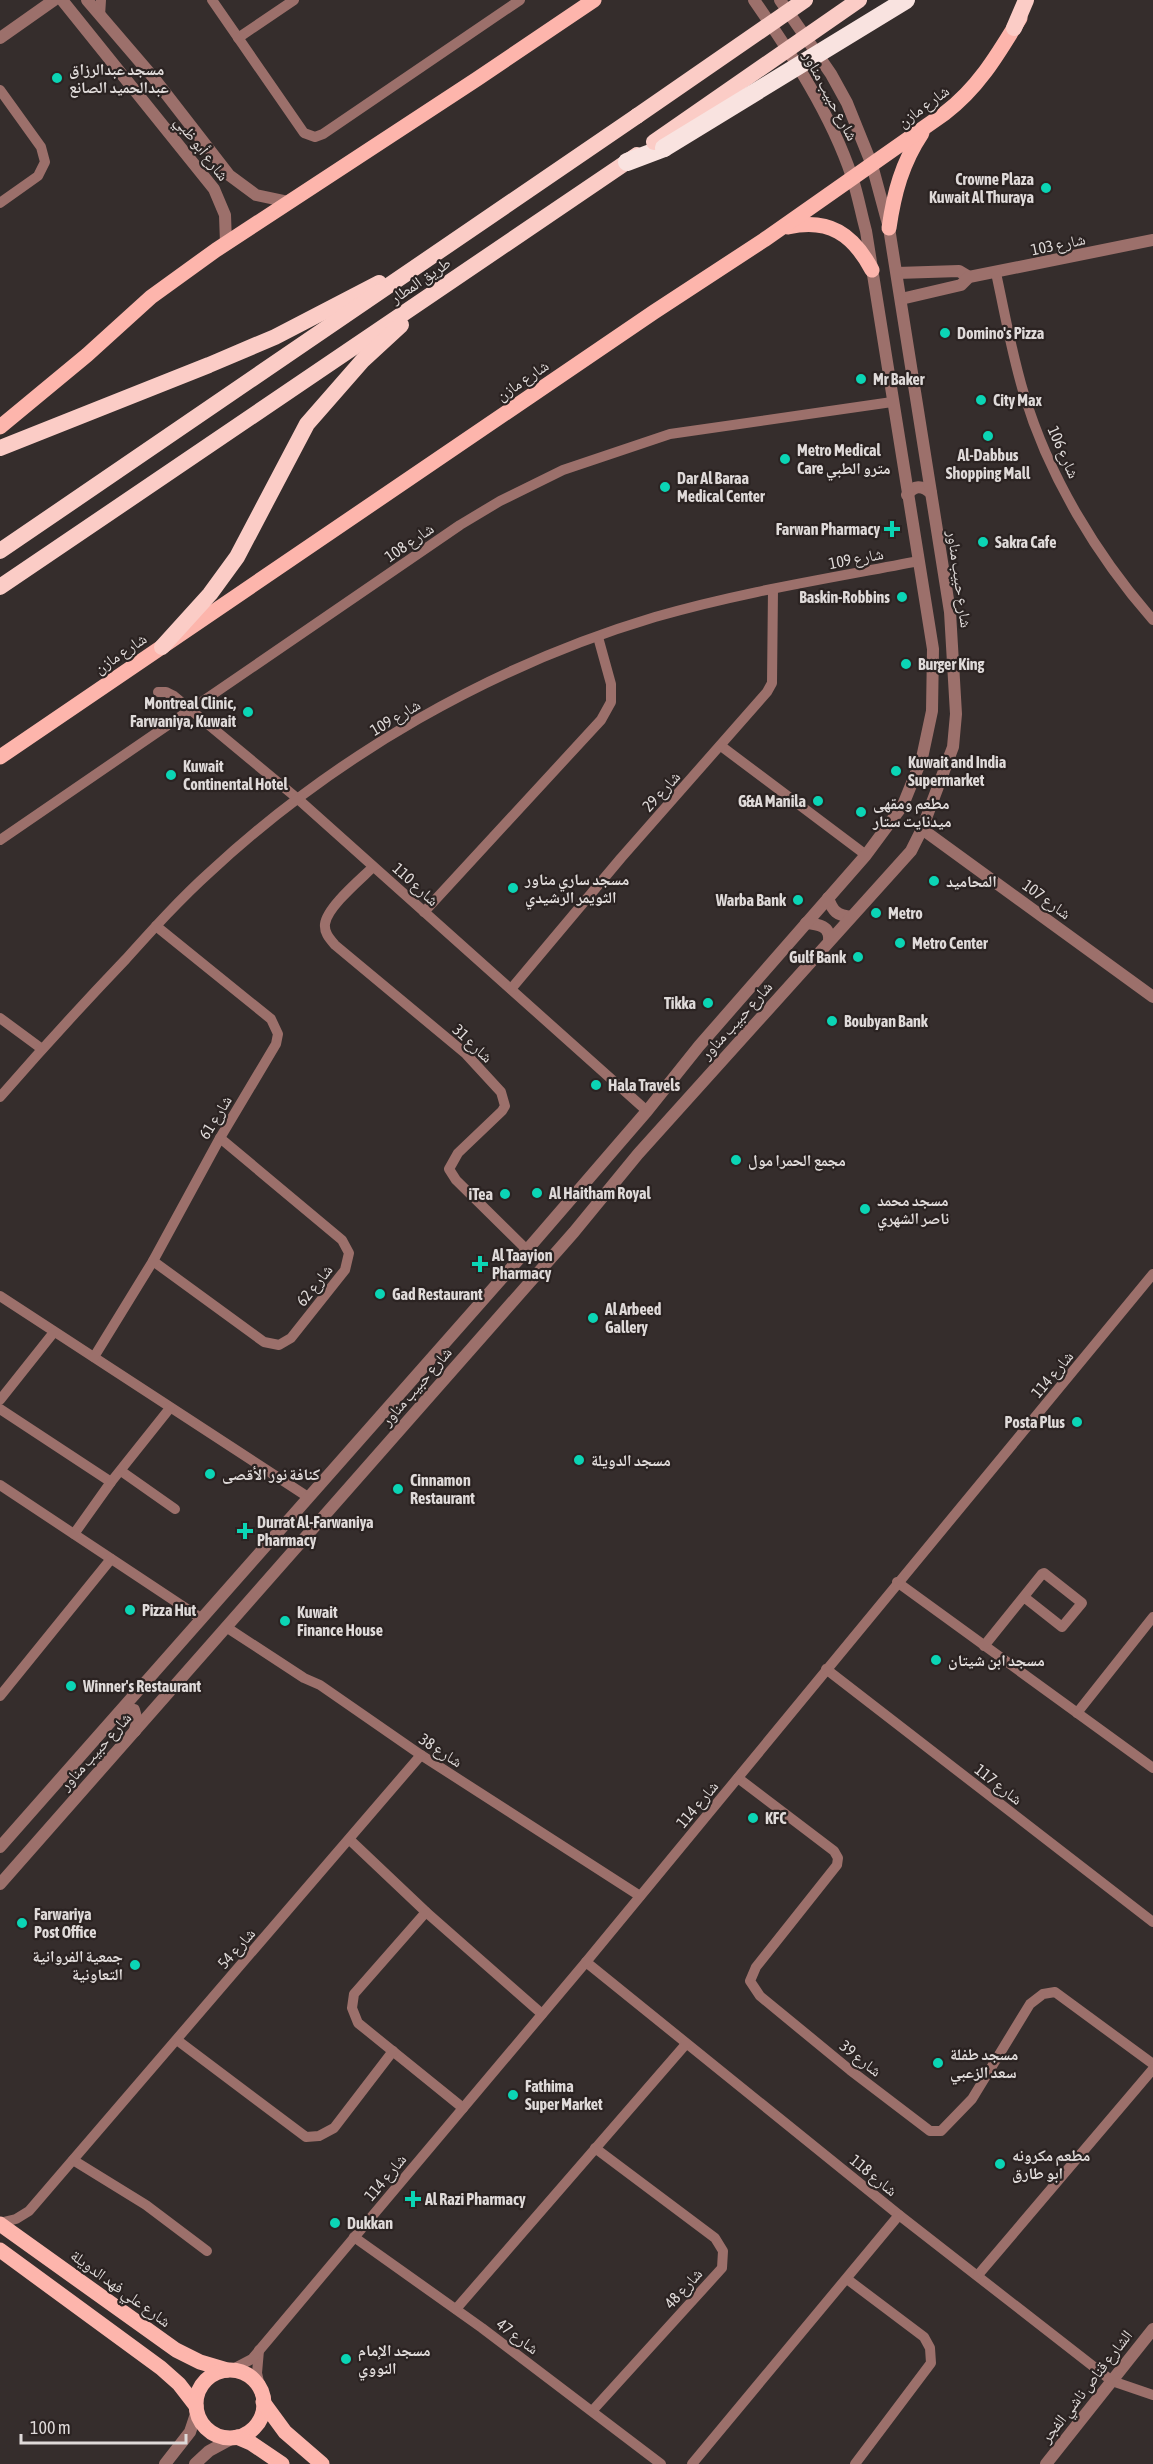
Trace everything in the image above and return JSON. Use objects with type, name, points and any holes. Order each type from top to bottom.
[{"type":"highway","name":"طريق المطار","points":[[0,551],[805,0]]},
{"type":"highway","points":[[659,145],[859,0]]},
{"type":"highway","points":[[627,162],[906,0]]},
{"type":"highway","points":[[1014,28],[1026,0]]},
{"type":"highway","name":"طريق المطار","points":[[0,587],[627,162]]},
{"type":"highway","points":[[0,448],[275,337],[451,244]]},
{"type":"highway","points":[[162,647],[210,594],[237,557],[307,424],[363,360],[437,290]]},
{"type":"main road","points":[[0,427],[87,355],[151,297],[226,243],[594,0]]},
{"type":"main road","name":"شارع مازن","points":[[0,757],[654,312],[764,240],[965,98],[985,74],[1032,0]]},
{"type":"main road","points":[[889,228],[900,173],[927,124]]},
{"type":"main road","points":[[764,240],[783,228],[804,224],[826,226],[846,235],[861,250],[872,270]]},
{"type":"main road","name":"شارع علي فهد الدويلة","points":[[0,2223],[176,2350],[200,2362],[229,2370]]},
{"type":"main road","points":[[0,2250],[161,2368],[179,2384],[196,2408],[206,2428],[223,2437],[251,2443],[282,2464]]},
{"type":"main road","points":[[196,2408],[204,2382],[219,2372],[229,2370],[251,2378],[285,2433],[322,2464]]},
{"type":"main road","points":[[235,2438],[254,2428],[263,2411],[263,2398]]},
{"type":"street","points":[[0,38],[54,0]]},
{"type":"street","name":"شارع أبو ظبي","points":[[62,0],[214,189],[225,215],[226,243]]},
{"type":"street","name":"شارع أبو ظبي","points":[[87,0],[153,77],[229,175],[256,195],[289,202]]},
{"type":"street","points":[[100,16],[101,0]]},
{"type":"street","points":[[212,0],[304,133],[315,137],[323,134],[520,0]]},
{"type":"street","points":[[238,38],[294,0]]},
{"type":"street","name":"شارع حبيب مناور","points":[[0,1847],[647,1112],[699,1046],[866,855],[903,805],[922,758],[932,711],[933,649],[866,231],[852,178],[841,149],[812,90],[754,0]]},
{"type":"street","name":"شارع حبيب مناور","points":[[0,1884],[574,1232],[621,1174],[911,851],[922,829],[953,747],[956,714],[950,612],[897,273],[889,228],[872,165],[848,104],[831,74],[780,0]]},
{"type":"street","points":[[138,93],[143,93],[151,87],[153,77]]},
{"type":"street","points":[[0,90],[41,147],[45,162],[38,176],[0,203]]},
{"type":"street","name":"شارع 103","points":[[901,299],[961,285],[969,277],[1153,240]]},
{"type":"street","name":"شارع 103","points":[[897,273],[958,271],[969,277]]},
{"type":"street","name":"شارع 106","points":[[996,273],[1024,395],[1042,442],[1075,509],[1103,554],[1137,602],[1153,620]]},
{"type":"street","name":"شارع 108","points":[[0,840],[460,525],[500,501],[563,470],[670,434],[892,402]]},
{"type":"street","points":[[903,470],[916,473],[926,465]]},
{"type":"street","points":[[907,495],[911,489],[918,486],[931,493]]},
{"type":"street","name":"شارع 109","points":[[0,1097],[156,926],[210,872],[298,799],[354,759],[471,690],[533,661],[688,608],[919,561]]},
{"type":"street","name":"شارع 29","points":[[511,989],[621,858],[722,746],[767,692],[772,683],[773,589]]},
{"type":"street","points":[[424,912],[601,720],[610,702],[610,684],[598,637]]},
{"type":"street","name":"شارع 110","points":[[158,692],[166,692],[174,696],[298,799],[647,1112]]},
{"type":"street","points":[[722,746],[866,855]]},
{"type":"street","name":"شارع 107","points":[[922,829],[1153,997]]},
{"type":"street","name":"شارع 31","points":[[374,867],[330,912],[325,924],[326,931],[335,945],[466,1054],[501,1092],[505,1106],[502,1111],[458,1153],[449,1169],[456,1180],[527,1250]]},
{"type":"street","points":[[828,898],[834,912],[840,916],[851,917]]},
{"type":"street","points":[[806,923],[819,924],[827,929],[830,935],[829,941]]},
{"type":"street","name":"شارع 61","points":[[94,1357],[153,1261],[220,1138],[276,1044],[278,1034],[271,1019],[156,926]]},
{"type":"street","points":[[0,1018],[42,1049]]},
{"type":"street","name":"شارع 62","points":[[153,1261],[264,1342],[279,1345],[291,1338],[345,1270],[349,1253],[342,1240],[220,1138]]},
{"type":"street","points":[[606,1157],[603,1164],[607,1171],[613,1175],[621,1174]]},
{"type":"street","name":"شارع 114","points":[[229,2370],[243,2365],[259,2350],[464,2108],[1153,1274]]},
{"type":"street","points":[[0,1296],[308,1497]]},
{"type":"street","points":[[0,1400],[54,1332]]},
{"type":"street","points":[[412,1381],[428,1378],[435,1390]]},
{"type":"street","points":[[74,1534],[111,1482],[170,1408]]},
{"type":"street","points":[[0,1410],[111,1482]]},
{"type":"street","points":[[122,1471],[175,1509]]},
{"type":"street","points":[[0,1485],[202,1619]]},
{"type":"street","points":[[0,1696],[111,1558]]},
{"type":"street","points":[[984,1646],[1024,1597],[1044,1573],[1082,1603],[1062,1626],[1024,1597]]},
{"type":"street","points":[[897,1582],[1153,1768]]},
{"type":"street","points":[[1077,1713],[1153,1617]]},
{"type":"street","name":"شارع 38","points":[[226,1627],[640,1896]]},
{"type":"street","name":"شارع 117","points":[[826,1669],[1153,1922]]},
{"type":"street","points":[[119,1713],[126,1709],[134,1710],[137,1721],[135,1732]]},
{"type":"street","name":"شارع 54","points":[[0,2223],[16,2219],[29,2211],[421,1755]]},
{"type":"street","name":"شارع 39","points":[[738,1778],[834,1851],[838,1858],[837,1865],[756,1967],[750,1981],[760,1996],[850,2070],[930,2131],[941,2131],[972,2099],[1030,2004],[1043,1994],[1056,1992],[1153,2064]]},
{"type":"street","points":[[350,1840],[426,1912],[542,2014]]},
{"type":"street","points":[[426,1912],[354,1994],[352,2008],[358,2023],[464,2108]]},
{"type":"street","name":"شارع 118","points":[[586,1962],[899,2215],[1112,2380],[1153,2395]]},
{"type":"street","points":[[177,2040],[306,2138],[319,2136],[334,2128],[393,2051]]},
{"type":"street","points":[[456,2309],[686,2044]]},
{"type":"street","points":[[978,2275],[1153,2069]]},
{"type":"street","name":"شارع 48","points":[[592,2410],[722,2268],[723,2251],[715,2238],[595,2148]]},
{"type":"street","points":[[73,2160],[146,2205],[207,2251]]},
{"type":"street","points":[[692,2464],[899,2215]]},
{"type":"street","name":"شارع 47","points":[[354,2237],[456,2309],[661,2464]]},
{"type":"street","points":[[847,2279],[924,2337],[930,2348],[931,2363],[855,2464]]},
{"type":"street","name":"الشارع قناص ناشي الفجر","points":[[1046,2464],[1153,2329]]},
{"type":"street","points":[[259,2350],[257,2373],[263,2398]]},
{"type":"street","points":[[165,2464],[190,2432],[196,2408]]},
{"type":"street","points":[[195,2464],[209,2451],[235,2438]]},
{"type":"place","name":"مسجد عبدالرزاق عبدالحميد الصانع","points":[[57,78]]},
{"type":"place","name":"Crowne Plaza Kuwait Al Thuraya","points":[[1046,188]]},
{"type":"place","name":"Domino's Pizza","points":[[945,333]]},
{"type":"place","name":"Mr Baker","points":[[861,379]]},
{"type":"place","name":"City Max","points":[[981,400]]},
{"type":"place","name":"Al-Dabbus Shopping Mall","points":[[988,436]]},
{"type":"place","name":"Metro Medical Care مترو الطبي","points":[[785,459]]},
{"type":"place","name":"Dar Al Baraa Medical Center","points":[[665,487]]},
{"type":"place","name":"Farwan Pharmacy","points":[[892,529]]},
{"type":"place","name":"Sakra Cafe","points":[[983,542]]},
{"type":"place","name":"Baskin-Robbins","points":[[902,597]]},
{"type":"place","name":"Burger King","points":[[906,664]]},
{"type":"place","name":"Montreal Clinic, Farwaniya, Kuwait","points":[[248,712]]},
{"type":"place","name":"Kuwait and India Supermarket","points":[[896,771]]},
{"type":"place","name":"Kuwait Continental Hotel","points":[[171,775]]},
{"type":"place","name":"G&A Manila","points":[[818,801]]},
{"type":"place","name":"مطعم ومقهى ميدنايت ستار","points":[[861,812]]},
{"type":"place","name":"المحاميد","points":[[934,881]]},
{"type":"place","name":"مسجد ساري مناور الثويمر الرشيدي","points":[[513,888]]},
{"type":"place","name":"Warba Bank","points":[[798,900]]},
{"type":"place","name":"Metro","points":[[876,913]]},
{"type":"place","name":"Metro Center","points":[[900,943]]},
{"type":"place","name":"Gulf Bank","points":[[858,957]]},
{"type":"place","name":"Tikka","points":[[708,1003]]},
{"type":"place","name":"Boubyan Bank","points":[[832,1021]]},
{"type":"place","name":"Hala Travels","points":[[596,1085]]},
{"type":"place","name":"مجمع الحمرا مول","points":[[736,1160]]},
{"type":"place","name":"Al Haitham Royal","points":[[537,1193]]},
{"type":"place","name":"iTea","points":[[505,1194]]},
{"type":"place","name":"مسجد محمد ناصر الشهري","points":[[865,1209]]},
{"type":"place","name":"Al Taayion Pharmacy","points":[[480,1264]]},
{"type":"place","name":"Gad Restaurant","points":[[380,1294]]},
{"type":"place","name":"Al Arbeed Gallery","points":[[593,1318]]},
{"type":"place","name":"Posta Plus","points":[[1077,1422]]},
{"type":"place","name":"مسجد الدويلة","points":[[579,1460]]},
{"type":"place","name":"كنافة نور الأقصى","points":[[210,1474]]},
{"type":"place","name":"Cinnamon Restaurant","points":[[398,1489]]},
{"type":"place","name":"Durrat Al-Farwaniya Pharmacy","points":[[245,1531]]},
{"type":"place","name":"Pizza Hut","points":[[130,1610]]},
{"type":"place","name":"Kuwait Finance House","points":[[285,1621]]},
{"type":"place","name":"مسجد ابن شيتان","points":[[936,1660]]},
{"type":"place","name":"Winner's Restaurant","points":[[71,1686]]},
{"type":"place","name":"KFC","points":[[753,1818]]},
{"type":"place","name":"Farwariya Post Office","points":[[22,1923]]},
{"type":"place","name":"جمعية الفروانية التعاونية","points":[[135,1965]]},
{"type":"place","name":"مسجد طفلة سعد الزعبي","points":[[938,2063]]},
{"type":"place","name":"Fathima Super Market","points":[[513,2095]]},
{"type":"place","name":"مطعم مكرونه ابو طارق","points":[[1000,2164]]},
{"type":"place","name":"Al Razi Pharmacy","points":[[413,2199]]},
{"type":"place","name":"Dukkan","points":[[335,2223]]},
{"type":"place","name":"مسجد الإمام النووي","points":[[346,2359]]}]
